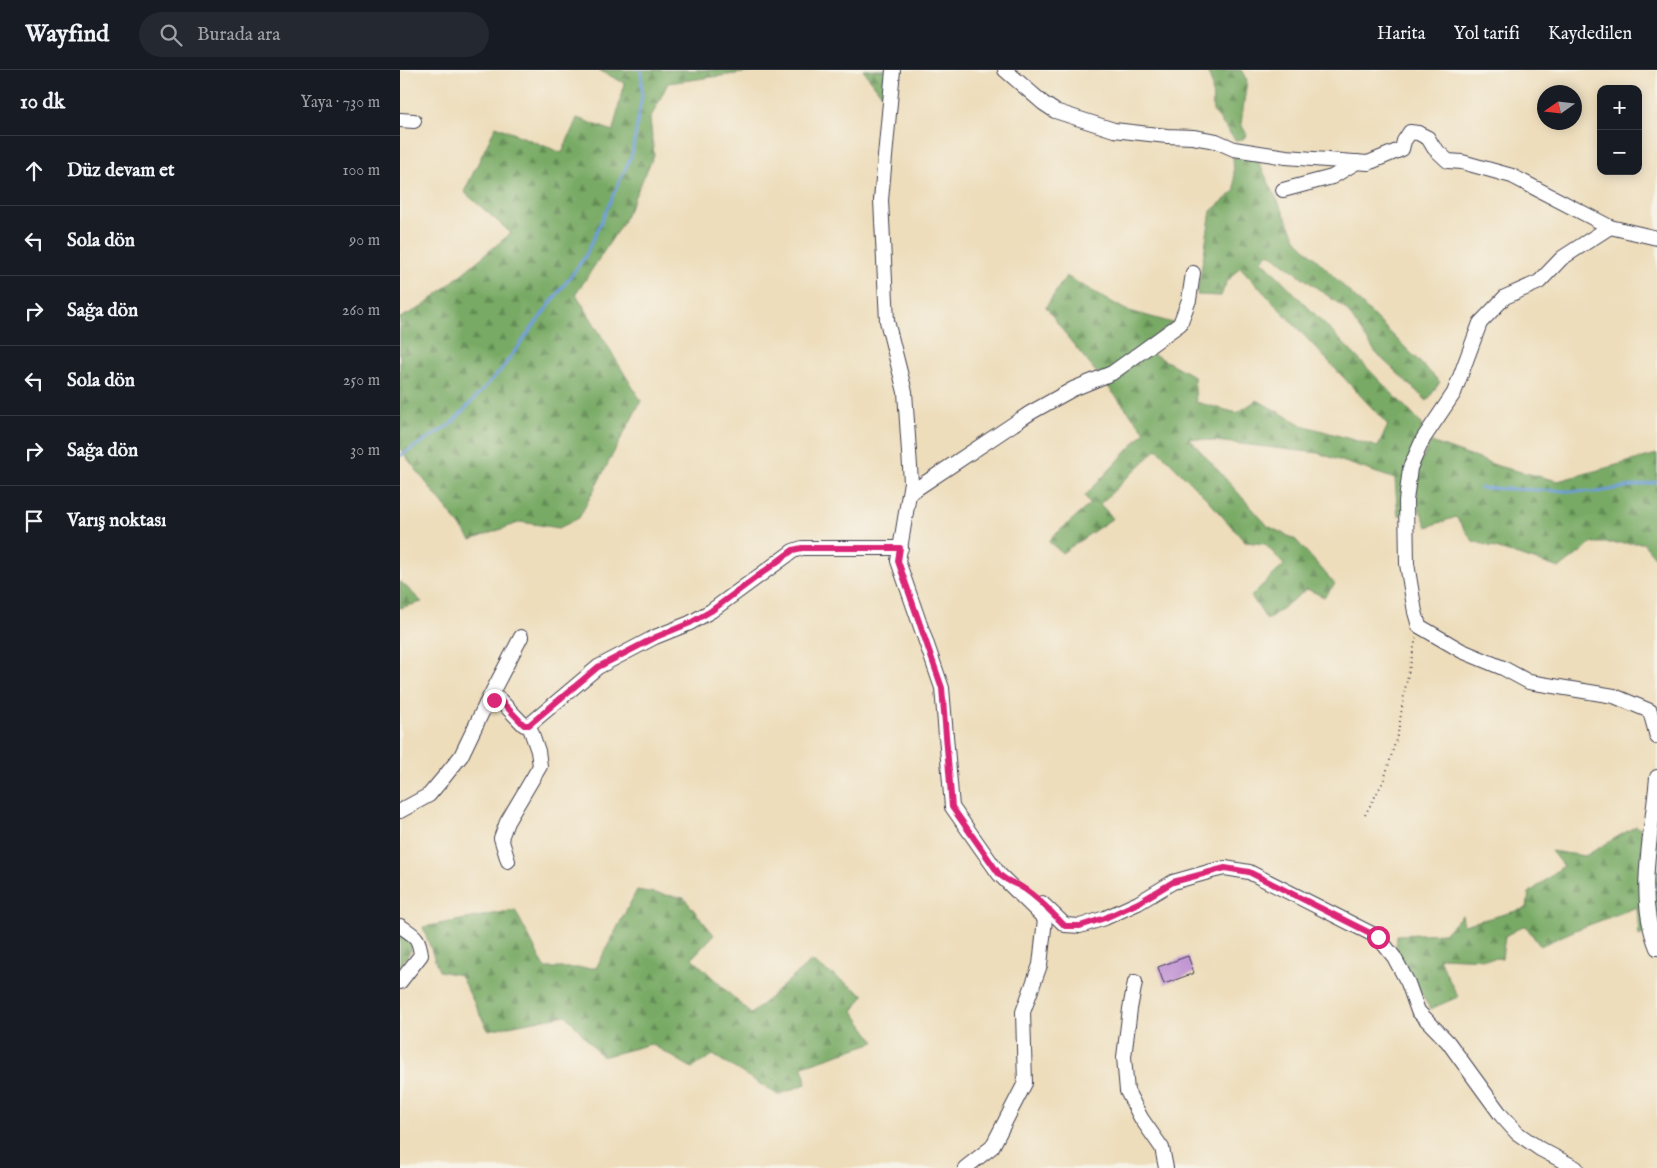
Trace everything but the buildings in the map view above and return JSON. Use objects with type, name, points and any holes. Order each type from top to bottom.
[{"type":"street","points":[[893,70],[881,200],[887,321],[905,392],[911,482],[898,561],[942,688],[952,807],[999,874],[1045,919],[1040,964],[1023,1012],[1025,1084],[992,1146],[965,1168]]},
{"type":"street","points":[[1005,70],[1043,104],[1055,111],[1114,130],[1193,137],[1216,141],[1234,149],[1286,157],[1368,163],[1402,149],[1404,141],[1410,132],[1418,133],[1428,138],[1434,148],[1448,161],[1462,162],[1512,176],[1610,226],[1657,238]]},
{"type":"street","points":[[1283,190],[1332,177],[1357,162]]},
{"type":"street","points":[[1610,226],[1562,258],[1539,282],[1504,296],[1480,323],[1454,393],[1423,439],[1410,468],[1406,501],[1407,564],[1419,626],[1462,651],[1503,668],[1529,682],[1614,696],[1654,715],[1657,737]]},
{"type":"street","points":[[910,493],[1030,414],[1073,389],[1112,373],[1180,324],[1189,300],[1193,273]]},
{"type":"street","points":[[486,704],[499,699],[524,725],[529,725],[598,667],[711,611],[793,550],[802,548],[900,548]]},
{"type":"street","points":[[400,811],[429,795],[461,756],[521,637]]},
{"type":"street","points":[[508,861],[501,838],[507,822],[540,766],[538,751],[529,725]]},
{"type":"street","points":[[1657,777],[1646,881],[1650,932],[1657,948]]},
{"type":"street","points":[[1006,881],[1024,888],[1065,926],[1080,926],[1105,918],[1138,903],[1173,882],[1225,868],[1249,872],[1378,937],[1394,958],[1408,983],[1418,1011],[1448,1042],[1506,1121],[1517,1133],[1540,1149],[1576,1168]]},
{"type":"street","points":[[400,926],[412,933],[419,942],[421,955],[400,982]]},
{"type":"street","points":[[1135,982],[1124,1057],[1127,1091],[1141,1118],[1162,1148],[1166,1168]]},
{"type":"path","points":[[1365,815],[1384,780],[1398,733],[1405,689],[1419,626]]},
{"type":"green space","points":[[599,70],[757,70],[668,83],[650,119],[654,155],[623,222],[576,294],[641,401],[579,518],[559,528],[521,522],[471,540],[400,449],[400,318],[422,307],[511,233],[464,192],[496,126],[562,153],[577,118],[613,131],[624,83]]},
{"type":"green space","points":[[863,70],[888,70],[882,95]]},
{"type":"green space","points":[[1207,70],[1241,70],[1247,80],[1241,124],[1247,135],[1243,139],[1235,140],[1213,111],[1212,84]]},
{"type":"green space","points":[[1233,157],[1257,159],[1297,240],[1440,382],[1427,401],[1376,353],[1346,309],[1269,253],[1262,260],[1420,422],[1423,430],[1402,515],[1398,515],[1395,479],[1318,453],[1189,438],[1268,526],[1296,540],[1335,584],[1324,597],[1307,589],[1267,620],[1251,596],[1284,565],[1265,544],[1245,542],[1207,499],[1157,449],[1100,504],[1113,518],[1062,553],[1048,541],[1090,504],[1085,496],[1145,432],[1069,339],[1046,307],[1066,276],[1126,310],[1173,323],[1140,347],[1194,376],[1196,402],[1237,413],[1257,400],[1302,425],[1378,447],[1388,425],[1240,267],[1226,283],[1221,296],[1197,295],[1211,211],[1235,191]]},
{"type":"green space","points":[[1431,442],[1501,467],[1558,481],[1657,454],[1657,560],[1643,543],[1592,543],[1560,568],[1473,541],[1456,517],[1427,527],[1416,500],[1420,463]]},
{"type":"green space","points":[[400,581],[422,602],[400,608]]},
{"type":"green space","points":[[1636,826],[1657,840],[1657,927],[1639,936],[1637,907],[1578,929],[1540,946],[1525,925],[1505,936],[1502,958],[1438,957],[1458,997],[1430,1009],[1396,948],[1397,935],[1445,933],[1462,915],[1464,925],[1527,908],[1529,893],[1563,866],[1551,851],[1585,856]]},
{"type":"green space","points":[[637,890],[684,898],[714,935],[692,958],[751,1014],[811,961],[864,995],[853,1011],[875,1042],[803,1066],[806,1084],[778,1095],[713,1055],[692,1068],[651,1044],[602,1057],[566,1015],[488,1030],[460,975],[439,971],[423,927],[515,910],[545,968],[596,968]]},
{"type":"green space","points":[[400,933],[413,947],[400,967]]},
{"type":"waterway","points":[[400,456],[451,424],[500,371],[585,257],[632,154],[642,95],[641,70]]},
{"type":"waterway","points":[[1480,488],[1597,492],[1657,482]]},
{"type":"route","points":[[494,700],[499,699],[524,725],[529,725],[598,667],[711,611],[793,550],[802,548],[900,548],[898,561],[942,688],[952,807],[999,874],[1006,881],[1024,888],[1065,926],[1080,926],[1105,918],[1138,903],[1173,882],[1225,868],[1249,872],[1378,937]]}]
